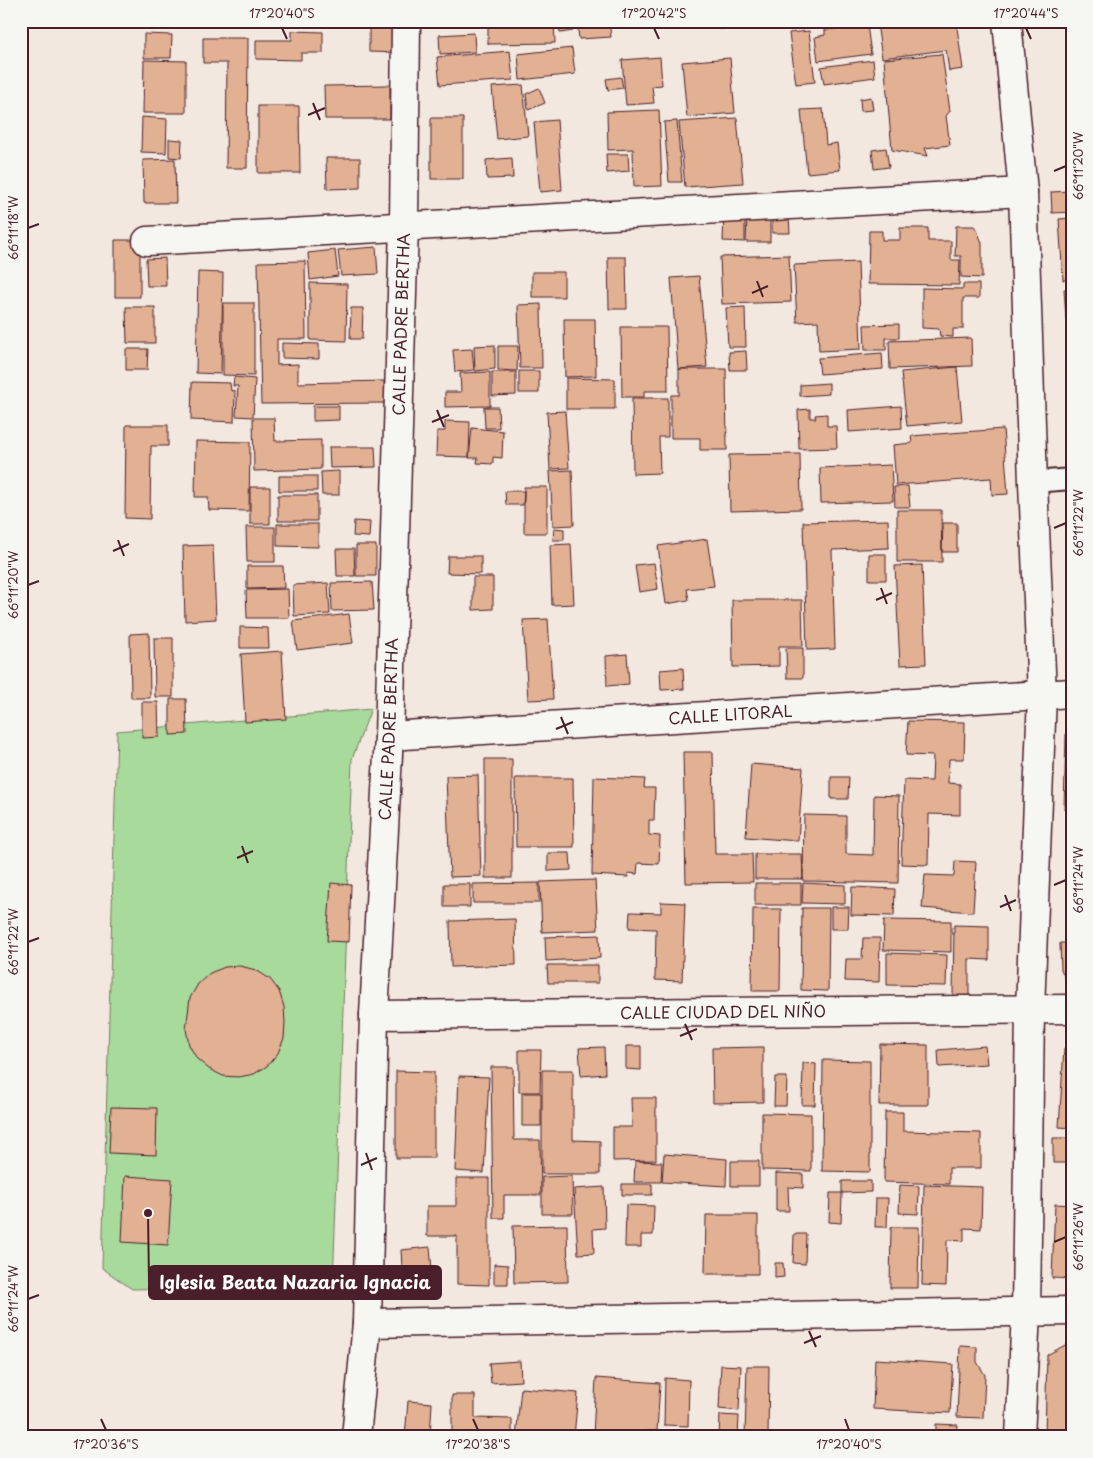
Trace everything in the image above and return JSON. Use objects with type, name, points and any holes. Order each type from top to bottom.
[{"type":"street","name":"CALLE PADRE BERTHA","points":[[356,1437],[367,1323],[374,1015],[389,736],[404,225],[406,21]]},
{"type":"street","points":[[1007,21],[1023,192],[1042,695],[1030,1010],[1026,1312],[1020,1437]]},
{"type":"street","points":[[148,241],[404,225],[1023,192]]},
{"type":"street","name":"CALLE LITORAL","points":[[389,736],[1072,693]]},
{"type":"street","name":"CALLE CIUDAD DEL NIÑO","points":[[374,1015],[1072,1009]]},
{"type":"street","points":[[367,1323],[1072,1312]]},
{"type":"lane","points":[[1033,482],[1072,479]]},
{"type":"green space","points":[[371,709],[352,759],[333,1285],[132,1289],[102,1268],[117,731]]},
{"type":"building","points":[[288,21],[320,21],[320,24],[288,24]]},
{"type":"building","points":[[369,21],[401,21],[401,53],[369,52]]},
{"type":"building","points":[[488,21],[554,21],[555,43],[488,44]]},
{"type":"building","points":[[559,21],[572,21],[573,31],[560,33]]},
{"type":"building","points":[[577,21],[609,21],[611,37],[579,39]]},
{"type":"building","points":[[719,21],[749,21],[750,26],[720,29]]},
{"type":"building","points":[[891,21],[956,21],[963,69],[949,71],[946,50],[882,58],[877,23]]},
{"type":"building","points":[[867,25],[871,54],[818,61],[815,37],[825,35],[825,30]]},
{"type":"building","points":[[292,31],[323,32],[323,53],[301,53],[301,60],[256,59],[256,40],[292,40]]},
{"type":"building","points":[[809,31],[815,82],[796,84],[789,33]]},
{"type":"building","points":[[474,33],[475,52],[440,54],[439,35]]},
{"type":"building","points":[[144,34],[172,35],[171,58],[144,58]]},
{"type":"building","points":[[203,38],[248,38],[247,168],[226,168],[227,63],[203,63]]},
{"type":"building","points":[[572,48],[575,74],[520,80],[518,54]]},
{"type":"building","points":[[510,51],[513,80],[440,85],[437,57]]},
{"type":"building","points":[[942,54],[950,111],[946,116],[950,145],[925,148],[928,156],[892,150],[884,59]]},
{"type":"building","points":[[660,57],[662,85],[652,86],[654,103],[626,105],[622,60]]},
{"type":"building","points":[[730,58],[735,113],[687,117],[682,62]]},
{"type":"building","points":[[144,60],[186,61],[186,113],[143,113]]},
{"type":"building","points":[[873,60],[875,77],[824,84],[821,67]]},
{"type":"building","points":[[621,77],[623,88],[608,90],[606,79]]},
{"type":"building","points":[[390,85],[390,119],[325,119],[324,86]]},
{"type":"building","points":[[523,85],[528,136],[497,139],[492,87]]},
{"type":"building","points":[[539,88],[545,103],[528,110],[526,94]]},
{"type":"building","points":[[871,97],[873,110],[861,111],[860,99]]},
{"type":"building","points":[[258,106],[299,106],[300,173],[258,173]]},
{"type":"building","points":[[823,109],[826,145],[837,143],[840,170],[807,173],[801,110]]},
{"type":"building","points":[[659,110],[662,186],[634,187],[633,149],[608,150],[607,112]]},
{"type":"building","points":[[142,117],[167,119],[166,153],[141,152]]},
{"type":"building","points":[[431,118],[463,118],[463,179],[431,179]]},
{"type":"building","points":[[737,118],[743,183],[685,187],[679,122]]},
{"type":"building","points":[[557,120],[562,190],[540,192],[534,122]]},
{"type":"building","points":[[677,121],[682,182],[669,182],[664,122]]},
{"type":"building","points":[[169,139],[182,140],[181,158],[169,157]]},
{"type":"building","points":[[886,148],[889,167],[874,169],[872,150]]},
{"type":"building","points":[[606,154],[628,154],[629,171],[607,173]]},
{"type":"building","points":[[326,158],[360,158],[360,188],[327,189]]},
{"type":"building","points":[[512,158],[513,178],[487,179],[486,160]]},
{"type":"building","points":[[175,159],[176,203],[144,203],[143,160]]},
{"type":"building","points":[[1072,191],[1072,212],[1052,213],[1051,192]]},
{"type":"building","points":[[724,211],[745,211],[745,242],[723,241]]},
{"type":"building","points":[[747,216],[770,216],[770,242],[746,242]]},
{"type":"building","points":[[772,216],[789,216],[790,233],[772,233]]},
{"type":"building","points":[[1072,218],[1072,280],[1063,280],[1059,219]]},
{"type":"building","points":[[956,226],[974,226],[977,230],[982,243],[982,278],[961,277],[961,256],[955,256]]},
{"type":"building","points":[[900,228],[928,228],[928,241],[951,241],[951,260],[960,260],[959,285],[868,284],[869,231],[882,231],[882,240],[900,240]]},
{"type":"building","points":[[115,240],[140,240],[140,297],[115,297]]},
{"type":"building","points":[[376,247],[378,274],[341,276],[338,250]]},
{"type":"building","points":[[335,250],[338,276],[310,280],[308,253]]},
{"type":"building","points":[[789,255],[791,302],[722,304],[720,257]]},
{"type":"building","points":[[608,257],[626,257],[627,309],[609,309]]},
{"type":"building","points":[[165,258],[166,286],[147,286],[146,259]]},
{"type":"building","points":[[305,261],[306,339],[277,339],[277,365],[298,364],[298,383],[384,381],[385,403],[261,404],[258,262]]},
{"type":"building","points":[[858,262],[861,349],[819,351],[818,321],[797,322],[794,265]]},
{"type":"building","points":[[198,272],[223,273],[221,374],[196,373]]},
{"type":"building","points":[[532,272],[564,272],[564,297],[532,297]]},
{"type":"building","points":[[699,276],[707,367],[678,369],[671,278]]},
{"type":"building","points":[[310,283],[347,284],[346,341],[310,340]]},
{"type":"building","points":[[963,284],[979,284],[979,298],[963,298],[963,329],[953,329],[953,337],[940,336],[939,329],[922,328],[922,288],[963,289]]},
{"type":"building","points":[[1072,288],[1072,319],[1066,319],[1064,289]]},
{"type":"building","points":[[223,303],[254,303],[254,376],[223,375]]},
{"type":"building","points":[[541,304],[542,368],[520,368],[518,305]]},
{"type":"building","points":[[126,307],[155,307],[155,343],[127,343]]},
{"type":"building","points":[[745,307],[746,347],[728,347],[726,308]]},
{"type":"building","points":[[351,308],[363,308],[362,339],[350,339]]},
{"type":"building","points":[[564,319],[595,319],[596,376],[565,377]]},
{"type":"building","points":[[899,324],[899,338],[886,338],[886,350],[865,350],[864,325]]},
{"type":"building","points":[[621,327],[667,327],[668,391],[644,391],[644,397],[622,397]]},
{"type":"building","points":[[971,338],[972,366],[890,369],[889,341]]},
{"type":"building","points":[[282,343],[319,344],[319,359],[282,358]]},
{"type":"building","points":[[495,345],[495,369],[475,371],[474,346]]},
{"type":"building","points":[[498,346],[518,346],[517,371],[498,370]]},
{"type":"building","points":[[126,349],[148,349],[147,370],[126,370]]},
{"type":"building","points":[[472,349],[474,370],[455,372],[453,350]]},
{"type":"building","points":[[746,351],[747,370],[730,370],[729,352]]},
{"type":"building","points":[[882,353],[883,369],[820,374],[818,358]]},
{"type":"building","points":[[957,367],[962,421],[907,426],[901,372]]},
{"type":"building","points":[[679,369],[726,369],[727,450],[700,450],[700,438],[671,438],[671,395],[679,395]]},
{"type":"building","points":[[519,371],[539,371],[539,393],[519,393]]},
{"type":"building","points":[[490,372],[490,406],[445,407],[445,392],[461,392],[460,373]]},
{"type":"building","points":[[492,372],[516,372],[516,395],[492,396]]},
{"type":"building","points":[[234,377],[255,379],[253,417],[236,416],[238,386],[233,386]]},
{"type":"building","points":[[566,378],[615,379],[615,409],[566,409]]},
{"type":"building","points":[[192,382],[230,383],[231,391],[235,390],[234,422],[191,420]]},
{"type":"building","points":[[829,383],[829,394],[800,396],[800,385]]},
{"type":"building","points":[[632,398],[668,398],[668,437],[659,437],[660,473],[633,474]]},
{"type":"building","points":[[1070,398],[1072,398],[1072,437],[1071,437]]},
{"type":"building","points":[[313,406],[339,406],[339,420],[313,421]]},
{"type":"building","points":[[901,406],[902,428],[849,432],[848,410]]},
{"type":"building","points":[[484,407],[498,407],[499,428],[485,428]]},
{"type":"building","points":[[810,409],[810,418],[816,418],[815,415],[827,414],[827,426],[836,426],[837,448],[799,449],[798,410]]},
{"type":"building","points":[[565,411],[569,468],[550,469],[547,412]]},
{"type":"building","points":[[253,418],[274,418],[275,441],[321,440],[321,469],[254,471]]},
{"type":"building","points":[[445,421],[470,422],[469,457],[436,456],[437,431],[445,431]]},
{"type":"building","points":[[126,425],[168,425],[168,446],[151,446],[150,519],[125,518]]},
{"type":"building","points":[[472,428],[503,431],[502,458],[493,457],[493,464],[477,463],[478,458],[469,458]]},
{"type":"building","points":[[1003,429],[1008,494],[992,495],[991,478],[896,485],[893,445],[912,443],[911,436]]},
{"type":"building","points":[[196,441],[250,442],[249,511],[209,510],[208,497],[195,497]]},
{"type":"building","points":[[329,447],[375,447],[376,467],[330,468]]},
{"type":"building","points":[[800,454],[801,509],[730,511],[729,455]]},
{"type":"building","points":[[891,465],[893,501],[821,503],[820,468]]},
{"type":"building","points":[[572,470],[574,525],[553,526],[550,471]]},
{"type":"building","points":[[339,471],[339,495],[322,495],[321,472]]},
{"type":"building","points":[[279,476],[317,476],[317,491],[279,491]]},
{"type":"building","points":[[908,486],[910,507],[895,507],[894,487]]},
{"type":"building","points":[[250,487],[270,487],[270,524],[250,524]]},
{"type":"building","points":[[524,487],[547,487],[547,533],[524,533]]},
{"type":"building","points":[[505,491],[524,491],[523,505],[506,505]]},
{"type":"building","points":[[278,495],[317,495],[317,521],[278,521]]},
{"type":"building","points":[[897,510],[941,510],[942,562],[897,562]]},
{"type":"building","points":[[888,520],[889,548],[832,550],[835,649],[807,650],[803,522]]},
{"type":"building","points":[[354,521],[370,522],[369,537],[353,536]]},
{"type":"building","points":[[943,523],[957,523],[957,552],[942,552]]},
{"type":"building","points":[[277,524],[318,524],[318,547],[277,546]]},
{"type":"building","points":[[246,527],[275,527],[275,562],[247,562]]},
{"type":"building","points":[[554,528],[564,529],[564,540],[553,540]]},
{"type":"building","points":[[707,539],[714,586],[687,589],[689,600],[666,604],[658,546]]},
{"type":"building","points":[[571,544],[574,604],[552,605],[550,545]]},
{"type":"building","points":[[213,545],[216,619],[185,621],[183,546]]},
{"type":"building","points":[[356,545],[376,545],[376,576],[356,576]]},
{"type":"building","points":[[336,549],[354,549],[355,576],[337,576]]},
{"type":"building","points":[[869,554],[886,554],[886,580],[869,580]]},
{"type":"building","points":[[448,556],[481,556],[481,574],[447,573]]},
{"type":"building","points":[[654,563],[658,589],[639,592],[635,565]]},
{"type":"building","points":[[922,565],[926,664],[900,665],[895,566]]},
{"type":"building","points":[[247,566],[283,566],[284,588],[247,589]]},
{"type":"building","points":[[473,577],[493,577],[493,609],[473,610]]},
{"type":"building","points":[[372,582],[374,610],[332,611],[331,583]]},
{"type":"building","points":[[328,583],[330,614],[294,616],[293,585]]},
{"type":"building","points":[[288,589],[289,618],[247,618],[246,590]]},
{"type":"building","points":[[732,600],[802,600],[803,646],[779,646],[779,666],[733,667]]},
{"type":"building","points":[[349,614],[353,643],[297,650],[293,621]]},
{"type":"building","points":[[548,619],[553,699],[528,700],[523,620]]},
{"type":"building","points":[[240,627],[268,628],[269,648],[240,648]]},
{"type":"building","points":[[149,633],[150,698],[131,698],[130,634]]},
{"type":"building","points":[[154,638],[173,638],[173,697],[155,697]]},
{"type":"building","points":[[786,648],[803,648],[803,678],[787,678]]},
{"type":"building","points":[[282,651],[286,719],[245,722],[241,654]]},
{"type":"building","points":[[627,654],[629,684],[607,686],[606,656]]},
{"type":"building","points":[[683,668],[684,689],[661,690],[660,670]]},
{"type":"building","points":[[170,699],[186,699],[187,734],[170,735]]},
{"type":"building","points":[[142,702],[158,702],[159,737],[142,738]]},
{"type":"building","points":[[908,721],[965,722],[964,759],[949,759],[948,783],[960,784],[960,815],[929,814],[928,865],[901,864],[904,780],[932,781],[933,756],[906,755]]},
{"type":"building","points":[[1066,734],[1072,734],[1072,810],[1064,809]]},
{"type":"building","points":[[683,752],[713,752],[715,854],[752,854],[753,882],[686,883]]},
{"type":"building","points":[[485,759],[512,759],[512,878],[485,878]]},
{"type":"building","points":[[751,764],[803,768],[798,841],[746,837]]},
{"type":"building","points":[[478,775],[481,876],[450,877],[446,776]]},
{"type":"building","points":[[594,777],[645,779],[644,788],[655,788],[654,820],[649,820],[649,835],[660,836],[659,864],[638,863],[637,874],[628,873],[628,877],[592,875]]},
{"type":"building","points":[[831,777],[849,777],[848,799],[831,799]]},
{"type":"building","points":[[515,778],[573,778],[574,847],[516,847]]},
{"type":"building","points":[[874,795],[899,796],[898,883],[803,881],[804,815],[846,816],[846,854],[873,855]]},
{"type":"building","points":[[548,853],[570,853],[571,870],[548,871]]},
{"type":"building","points":[[755,854],[802,854],[803,879],[755,879]]},
{"type":"building","points":[[955,861],[976,862],[973,912],[922,908],[925,875],[954,876]]},
{"type":"building","points":[[595,880],[598,930],[542,932],[540,882]]},
{"type":"building","points":[[331,883],[351,885],[349,942],[327,941]]},
{"type":"building","points":[[539,883],[539,903],[473,903],[473,884]]},
{"type":"building","points":[[755,883],[801,883],[801,905],[755,905]]},
{"type":"building","points":[[803,883],[845,885],[845,904],[802,903]]},
{"type":"building","points":[[444,884],[470,884],[470,907],[444,907]]},
{"type":"building","points":[[852,887],[895,889],[894,916],[851,915]]},
{"type":"building","points":[[661,902],[685,903],[682,981],[655,980],[656,929],[629,928],[630,912],[661,913]]},
{"type":"building","points":[[831,907],[849,907],[848,929],[831,929]]},
{"type":"building","points":[[802,908],[829,908],[828,991],[801,990]]},
{"type":"building","points":[[753,909],[781,909],[780,991],[752,991]]},
{"type":"building","points":[[515,919],[516,965],[451,967],[450,921]]},
{"type":"building","points":[[884,920],[951,921],[951,952],[883,950]]},
{"type":"building","points":[[954,925],[989,926],[989,960],[969,959],[969,996],[953,996]]},
{"type":"building","points":[[599,935],[600,958],[546,961],[545,937]]},
{"type":"building","points":[[863,938],[880,938],[879,982],[845,981],[846,959],[862,959]]},
{"type":"building","points":[[1060,943],[1072,943],[1072,983],[1066,981],[1061,969]]},
{"type":"building","points":[[887,953],[947,955],[946,986],[887,985]]},
{"type":"building","points":[[547,965],[598,965],[598,983],[548,983]]},
{"type":"building","points":[[240,966],[256,970],[270,979],[279,991],[284,1007],[284,1038],[278,1053],[267,1066],[254,1074],[239,1077],[223,1076],[209,1069],[197,1059],[189,1045],[186,1029],[190,998],[198,984],[210,973],[225,967]]},
{"type":"building","points":[[880,1044],[928,1045],[928,1105],[879,1105]]},
{"type":"building","points":[[626,1046],[641,1046],[641,1070],[626,1069]]},
{"type":"building","points":[[985,1046],[987,1064],[939,1067],[938,1050]]},
{"type":"building","points":[[604,1047],[605,1074],[581,1076],[579,1048]]},
{"type":"building","points":[[763,1047],[763,1102],[713,1103],[712,1048]]},
{"type":"building","points":[[1064,1048],[1072,1048],[1072,1128],[1059,1127]]},
{"type":"building","points":[[519,1050],[541,1050],[540,1092],[519,1092]]},
{"type":"building","points":[[823,1060],[870,1061],[870,1172],[822,1171]]},
{"type":"building","points":[[803,1063],[816,1064],[815,1105],[802,1105]]},
{"type":"building","points":[[491,1067],[513,1067],[514,1140],[540,1140],[541,1195],[504,1195],[504,1218],[493,1218]]},
{"type":"building","points":[[542,1070],[573,1070],[573,1140],[600,1141],[600,1174],[542,1174]]},
{"type":"building","points":[[396,1071],[434,1072],[434,1158],[396,1158]]},
{"type":"building","points":[[459,1076],[489,1077],[484,1173],[455,1171]]},
{"type":"building","points":[[775,1077],[787,1077],[786,1106],[774,1106]]},
{"type":"building","points":[[522,1093],[541,1093],[541,1126],[522,1126]]},
{"type":"building","points":[[631,1098],[656,1098],[656,1160],[613,1161],[613,1127],[632,1127]]},
{"type":"building","points":[[111,1107],[157,1108],[156,1155],[109,1153]]},
{"type":"building","points":[[885,1112],[903,1112],[903,1131],[981,1133],[981,1168],[949,1168],[949,1184],[884,1182]]},
{"type":"building","points":[[762,1113],[811,1114],[811,1171],[762,1170]]},
{"type":"building","points":[[1053,1138],[1072,1138],[1072,1163],[1053,1163]]},
{"type":"building","points":[[664,1154],[727,1159],[726,1186],[662,1182]]},
{"type":"building","points":[[635,1161],[662,1162],[661,1182],[634,1182]]},
{"type":"building","points":[[731,1161],[759,1161],[759,1186],[731,1186]]},
{"type":"building","points":[[776,1173],[803,1174],[803,1188],[788,1187],[789,1211],[776,1211]]},
{"type":"building","points":[[125,1176],[172,1179],[168,1245],[122,1242]]},
{"type":"building","points":[[572,1176],[573,1214],[542,1214],[542,1177]]},
{"type":"building","points":[[456,1178],[489,1178],[489,1285],[457,1284],[457,1236],[427,1236],[427,1206],[456,1206]]},
{"type":"building","points":[[842,1181],[871,1181],[871,1192],[842,1193]]},
{"type":"building","points":[[622,1184],[652,1184],[652,1195],[622,1195]]},
{"type":"building","points":[[900,1185],[919,1186],[918,1214],[899,1213]]},
{"type":"building","points":[[924,1185],[982,1187],[981,1229],[964,1228],[964,1241],[947,1240],[946,1286],[922,1285]]},
{"type":"building","points":[[604,1187],[605,1228],[593,1229],[594,1253],[578,1254],[574,1189]]},
{"type":"building","points":[[830,1193],[842,1193],[841,1223],[829,1222]]},
{"type":"building","points":[[876,1198],[888,1198],[887,1227],[875,1227]]},
{"type":"building","points":[[1055,1204],[1072,1205],[1072,1279],[1052,1278]]},
{"type":"building","points":[[626,1205],[654,1206],[653,1235],[641,1235],[641,1247],[625,1247]]},
{"type":"building","points":[[706,1215],[758,1215],[758,1274],[705,1274]]},
{"type":"building","points":[[567,1225],[568,1282],[514,1283],[513,1226]]},
{"type":"building","points":[[891,1227],[919,1227],[918,1288],[890,1288]]},
{"type":"building","points":[[794,1234],[806,1234],[805,1264],[793,1263]]},
{"type":"building","points":[[430,1247],[433,1283],[403,1285],[401,1250]]},
{"type":"building","points":[[775,1263],[783,1263],[784,1277],[775,1278]]},
{"type":"building","points":[[494,1264],[508,1265],[508,1284],[494,1284]]},
{"type":"building","points":[[1072,1343],[1072,1437],[1045,1437],[1047,1355]]},
{"type":"building","points":[[960,1346],[977,1347],[977,1362],[985,1375],[983,1418],[957,1417]]},
{"type":"building","points":[[875,1359],[953,1364],[950,1413],[873,1409]]},
{"type":"building","points":[[520,1361],[521,1381],[491,1383],[489,1363]]},
{"type":"building","points":[[721,1365],[741,1366],[739,1411],[719,1409]]},
{"type":"building","points":[[747,1366],[769,1366],[768,1437],[745,1437]]},
{"type":"building","points":[[596,1378],[660,1383],[657,1431],[647,1431],[647,1437],[593,1437]]},
{"type":"building","points":[[665,1378],[689,1380],[688,1426],[664,1425]]},
{"type":"building","points":[[521,1388],[578,1393],[574,1437],[516,1437]]},
{"type":"building","points":[[452,1395],[475,1395],[475,1418],[512,1419],[512,1437],[444,1437],[444,1431],[452,1431]]},
{"type":"building","points":[[408,1401],[432,1403],[430,1437],[405,1437]]},
{"type":"building","points":[[720,1415],[739,1416],[738,1437],[719,1437]]},
{"type":"building","points":[[936,1424],[958,1425],[957,1437],[936,1437]]},
{"type":"place","name":"Iglesia Beata Nazaria Ignacia","points":[[148,1213]]}]
